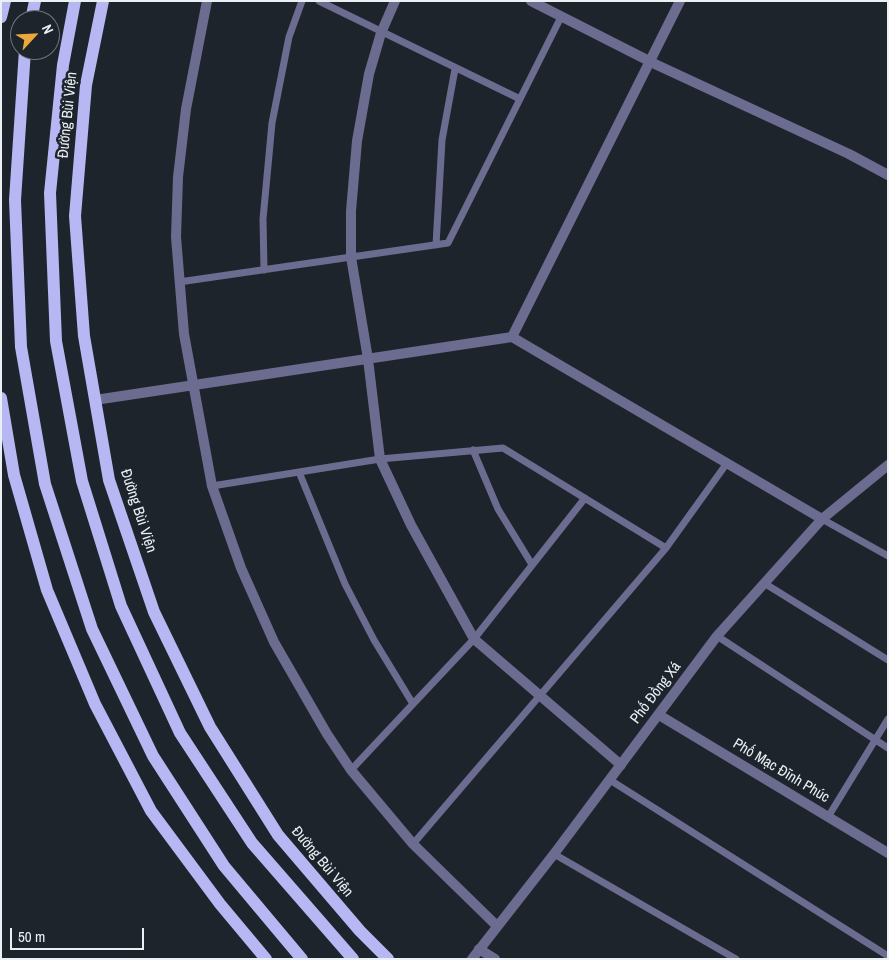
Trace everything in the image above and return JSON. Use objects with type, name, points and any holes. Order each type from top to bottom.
[{"type":"main road","points":[[1,17],[4,1]]},
{"type":"main road","name":"Đường Bùi Viện","points":[[75,1],[63,65],[50,193],[56,341],[82,481],[121,606],[180,733],[252,843],[352,959]]},
{"type":"main road","name":"Đường Bùi Viện","points":[[103,1],[86,85],[76,216],[84,336],[109,480],[154,612],[210,727],[278,835],[360,931],[388,959]]},
{"type":"main road","points":[[24,60],[15,200],[21,346],[45,484],[92,629],[153,756],[224,866],[302,959]]},
{"type":"main road","points":[[1,398],[14,475],[47,590],[95,704],[151,811],[220,904],[266,959]]},
{"type":"street","points":[[207,1],[186,108],[178,177],[176,237],[179,282],[192,385],[212,486],[241,568],[274,642],[327,734],[352,770],[414,844],[497,926]]},
{"type":"street","points":[[395,1],[381,33],[369,74],[357,141],[351,211],[351,257],[368,359],[380,458],[411,525],[474,639],[621,765]]},
{"type":"street","points":[[531,1],[650,62],[849,154],[888,175]]},
{"type":"street","points":[[512,337],[680,1]]},
{"type":"street","points":[[95,400],[512,337],[822,519]]},
{"type":"street","name":"Phố Đồng Xá","points":[[472,959],[554,854],[717,636],[822,519],[888,466]]},
{"type":"street","name":"Phố Mạc Đĩnh Phúc","points":[[659,715],[888,853]]},
{"type":"street","points":[[479,949],[495,959]]},
{"type":"lane","points":[[264,270],[264,219],[272,123],[289,37],[302,1]]},
{"type":"lane","points":[[319,1],[381,33],[520,99]]},
{"type":"lane","points":[[179,282],[448,243],[562,17]]},
{"type":"lane","points":[[436,245],[442,140],[455,69]]},
{"type":"lane","points":[[212,486],[380,458],[503,448],[666,548]]},
{"type":"lane","points":[[474,450],[498,509],[532,564]]},
{"type":"lane","points":[[414,844],[666,548],[726,463]]},
{"type":"lane","points":[[299,472],[345,584],[374,640],[413,704]]},
{"type":"lane","points":[[352,770],[474,639],[585,498]]},
{"type":"lane","points":[[822,519],[888,556]]},
{"type":"lane","points":[[764,583],[888,660]]},
{"type":"lane","points":[[717,636],[888,748]]},
{"type":"lane","points":[[828,817],[888,719]]},
{"type":"lane","points":[[610,780],[888,956]]},
{"type":"lane","points":[[554,854],[736,959]]}]
